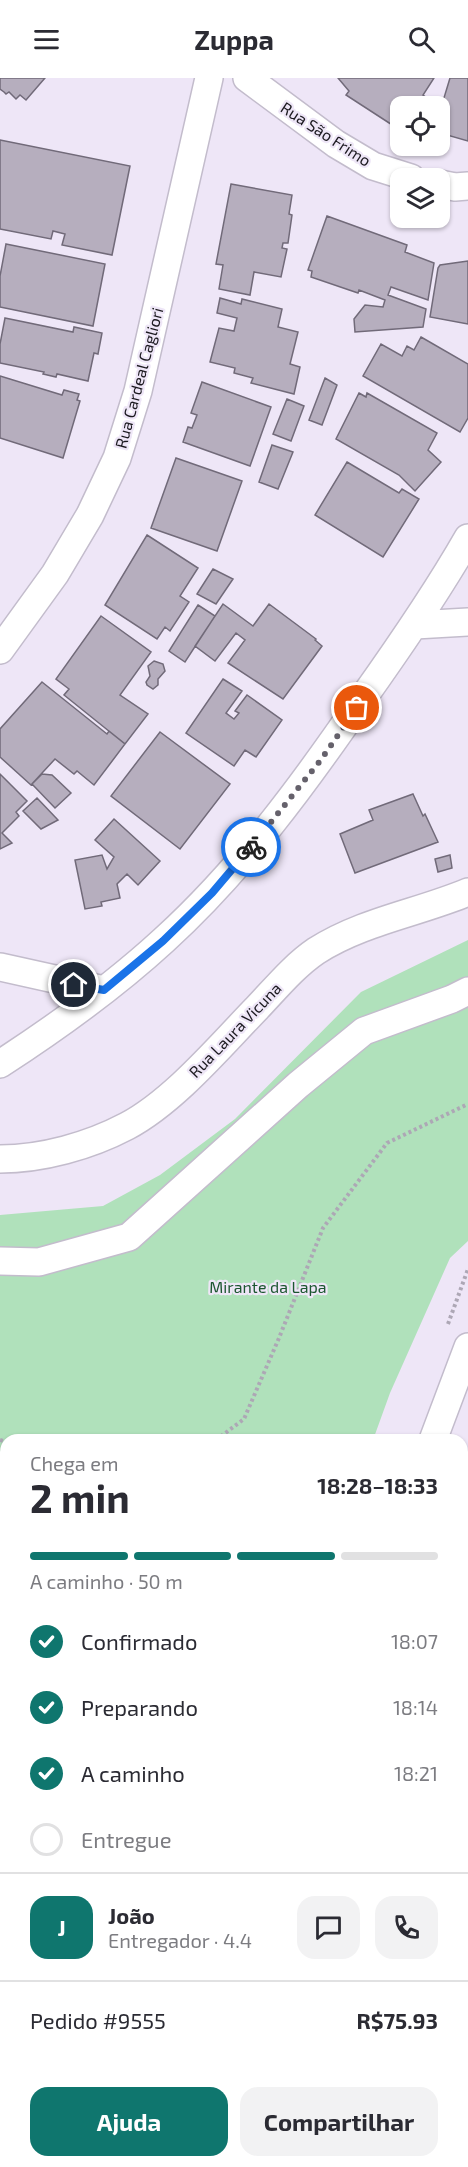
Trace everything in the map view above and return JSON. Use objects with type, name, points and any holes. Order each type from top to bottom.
[{"type":"street","name":"Rua Cardeal Cagliori","points":[[0,650],[55,574],[90,515],[117,458],[138,391],[209,78]]},
{"type":"street","name":"Rua São Frimo","points":[[247,78],[336,144],[373,166],[390,171]]},
{"type":"street","points":[[450,186],[468,186]]},
{"type":"street","points":[[0,1064],[104,990],[163,941],[212,893],[320,761],[415,625],[468,538]]},
{"type":"street","points":[[415,625],[468,622]]},
{"type":"street","name":"Rua Laura Vicuna","points":[[0,1159],[48,1154],[127,1126],[162,1102],[185,1081],[288,975],[315,952],[352,931],[468,892]]},
{"type":"street","points":[[0,967],[104,990]]},
{"type":"street","points":[[0,1261],[39,1262],[129,1238],[298,1085],[364,1031],[468,991]]},
{"type":"street","points":[[435,1434],[468,1347]]},
{"type":"path","points":[[224,1434],[244,1419],[323,1228],[387,1143],[468,1104]]},
{"type":"green space","name":"Mirante da Lapa","points":[[468,940],[468,1241],[450,1258],[390,1393],[375,1434],[0,1434],[0,1215],[103,1206],[160,1175],[235,1119],[361,992]]},
{"type":"building","points":[[0,78],[45,78],[26,100],[20,95],[16,99],[9,92],[6,94],[0,89]]},
{"type":"building","points":[[338,78],[434,78],[424,96],[390,96],[390,124],[346,95],[349,91]]},
{"type":"building","points":[[450,78],[468,78],[468,141],[450,136],[450,96],[445,96]]},
{"type":"building","points":[[0,140],[130,166],[112,255],[62,245],[65,234],[53,231],[51,239],[0,229]]},
{"type":"building","points":[[231,184],[292,195],[288,243],[283,243],[282,248],[287,249],[281,277],[254,272],[250,295],[219,289],[223,265],[216,264]]},
{"type":"building","points":[[327,216],[407,245],[405,252],[434,263],[428,300],[391,287],[388,295],[426,309],[423,327],[355,332],[354,319],[365,305],[383,307],[385,300],[359,290],[358,293],[311,277],[312,271],[308,270]]},
{"type":"building","points":[[6,244],[105,264],[93,326],[0,307],[0,276]]},
{"type":"building","points":[[468,261],[468,324],[430,317],[440,265]]},
{"type":"building","points":[[220,298],[241,304],[242,299],[282,309],[278,327],[298,332],[290,364],[300,367],[294,394],[251,383],[253,378],[234,373],[235,368],[210,362],[219,328],[234,331],[237,318],[217,313]]},
{"type":"building","points":[[5,318],[73,332],[74,327],[102,333],[98,354],[94,353],[88,381],[57,374],[56,377],[43,374],[44,372],[0,363],[0,344]]},
{"type":"building","points":[[421,337],[468,364],[468,418],[460,432],[363,376],[381,344],[402,356],[407,346],[414,350]]},
{"type":"building","points":[[0,376],[62,395],[64,390],[79,394],[77,400],[80,401],[63,458],[0,438]]},
{"type":"building","points":[[325,378],[337,385],[322,425],[309,420]]},
{"type":"building","points":[[202,382],[271,407],[250,466],[183,442],[188,427],[192,428],[197,415],[191,413]]},
{"type":"building","points":[[359,393],[366,397],[367,393],[437,433],[428,450],[441,462],[415,491],[399,475],[336,439]]},
{"type":"building","points":[[287,399],[304,406],[291,441],[273,434]]},
{"type":"building","points":[[272,445],[293,452],[278,489],[259,482]]},
{"type":"building","points":[[176,458],[242,481],[217,551],[151,528]]},
{"type":"building","points":[[347,462],[399,493],[402,489],[419,499],[383,557],[315,515]]},
{"type":"building","points":[[147,535],[198,568],[180,596],[189,602],[170,631],[165,627],[157,639],[105,605]]},
{"type":"building","points":[[213,569],[233,579],[216,604],[197,594]]},
{"type":"building","points":[[223,604],[253,626],[269,604],[322,646],[283,699],[228,663],[245,640],[236,633],[215,661],[195,646]]},
{"type":"building","points":[[198,605],[215,616],[185,662],[169,651]]},
{"type":"building","points":[[101,616],[151,652],[120,695],[148,714],[125,744],[64,695],[69,689],[56,679]]},
{"type":"building","points":[[154,661],[163,664],[165,671],[158,679],[158,685],[153,689],[146,682],[150,676],[148,666]]},
{"type":"building","points":[[223,679],[242,691],[226,713],[234,719],[239,713],[235,711],[247,695],[282,720],[256,757],[245,750],[234,766],[186,733]]},
{"type":"building","points":[[42,682],[107,734],[109,731],[125,744],[94,785],[77,771],[74,774],[55,759],[31,785],[0,757],[0,729]]},
{"type":"building","points":[[160,732],[230,784],[180,849],[111,796]]},
{"type":"building","points":[[0,774],[27,801],[16,812],[19,816],[2,833],[12,843],[0,849]]},
{"type":"building","points":[[42,774],[52,775],[71,793],[55,808],[32,784]]},
{"type":"building","points":[[413,794],[438,842],[355,873],[340,834],[373,820],[369,810]]},
{"type":"building","points":[[37,798],[58,820],[41,829],[23,811]]},
{"type":"building","points":[[114,819],[160,861],[138,885],[127,874],[117,884],[120,898],[101,902],[102,906],[85,909],[75,860],[102,855],[107,869],[114,857],[95,840]]},
{"type":"building","points":[[450,855],[452,868],[438,872],[435,859]]},
{"type":"way so far","points":[[251,847],[320,761],[357,708]]},
{"type":"route","points":[[74,985],[104,990],[163,941],[212,893],[251,847]]}]
